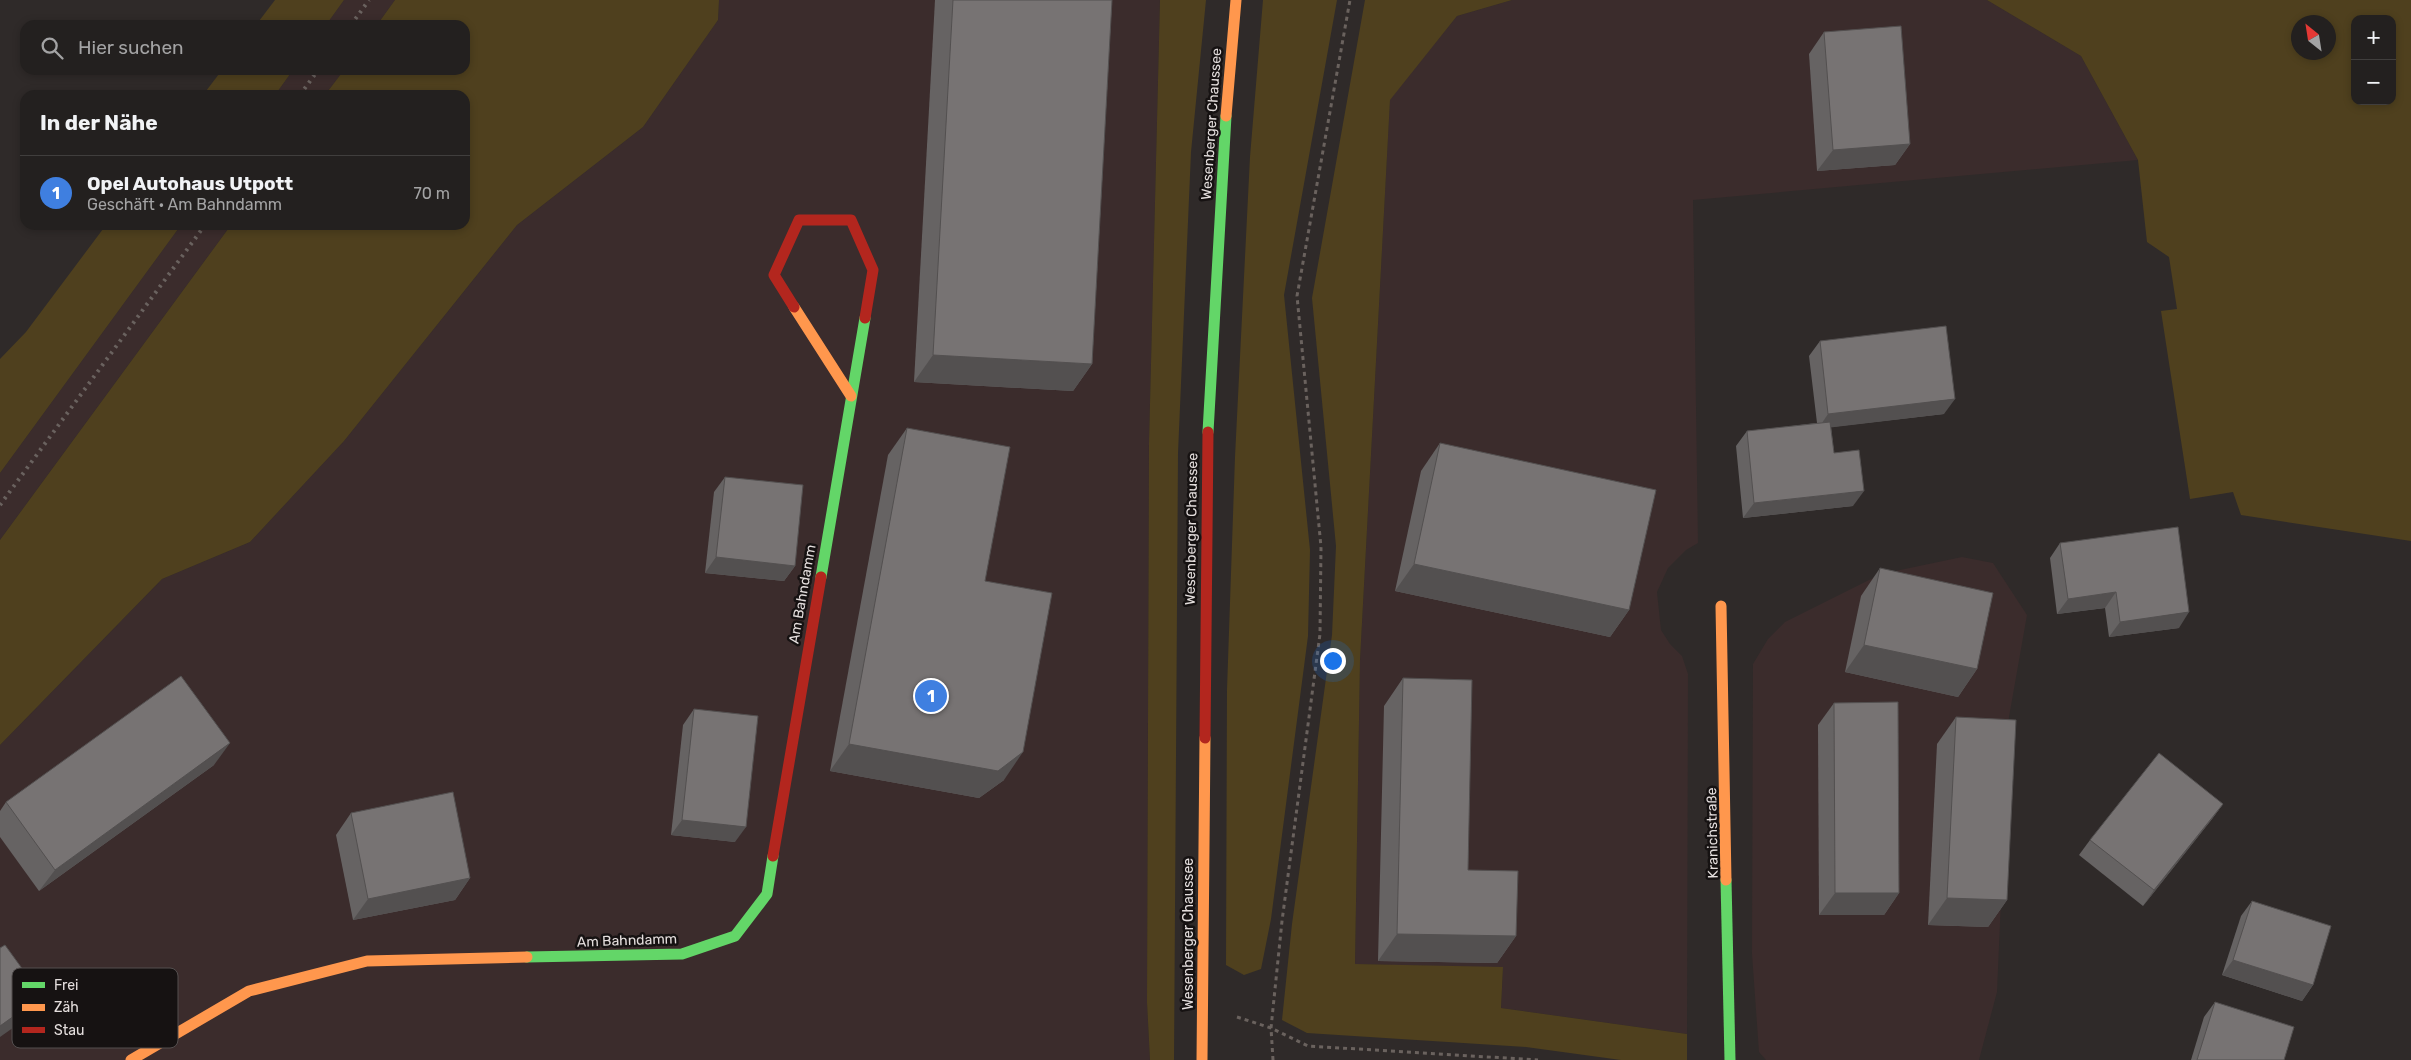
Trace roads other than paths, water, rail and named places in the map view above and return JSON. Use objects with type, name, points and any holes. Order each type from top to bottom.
[{"type":"street","name":"Wesenberger Chaussee","points":[[1202,1060],[1207,449],[1222,156],[1236,0]]},
{"type":"street","name":"Am Bahndamm","points":[[178,1033],[249,991],[367,962],[682,954],[735,936],[767,894],[873,270],[851,220],[799,220],[774,275],[851,396]]},
{"type":"street","name":"Kranichstraße","points":[[1721,606],[1730,1060]]},
{"type":"street","name":"Am Bahndamm","points":[[131,1060],[152,1048]]},
{"type":"railway","points":[[355,20],[369,0]]},
{"type":"railway","points":[[304,90],[314,75]]},
{"type":"railway","points":[[0,505],[201,230]]},
{"type":"place","name":"Opel Autohaus Utpott","points":[[931,696]]}]
